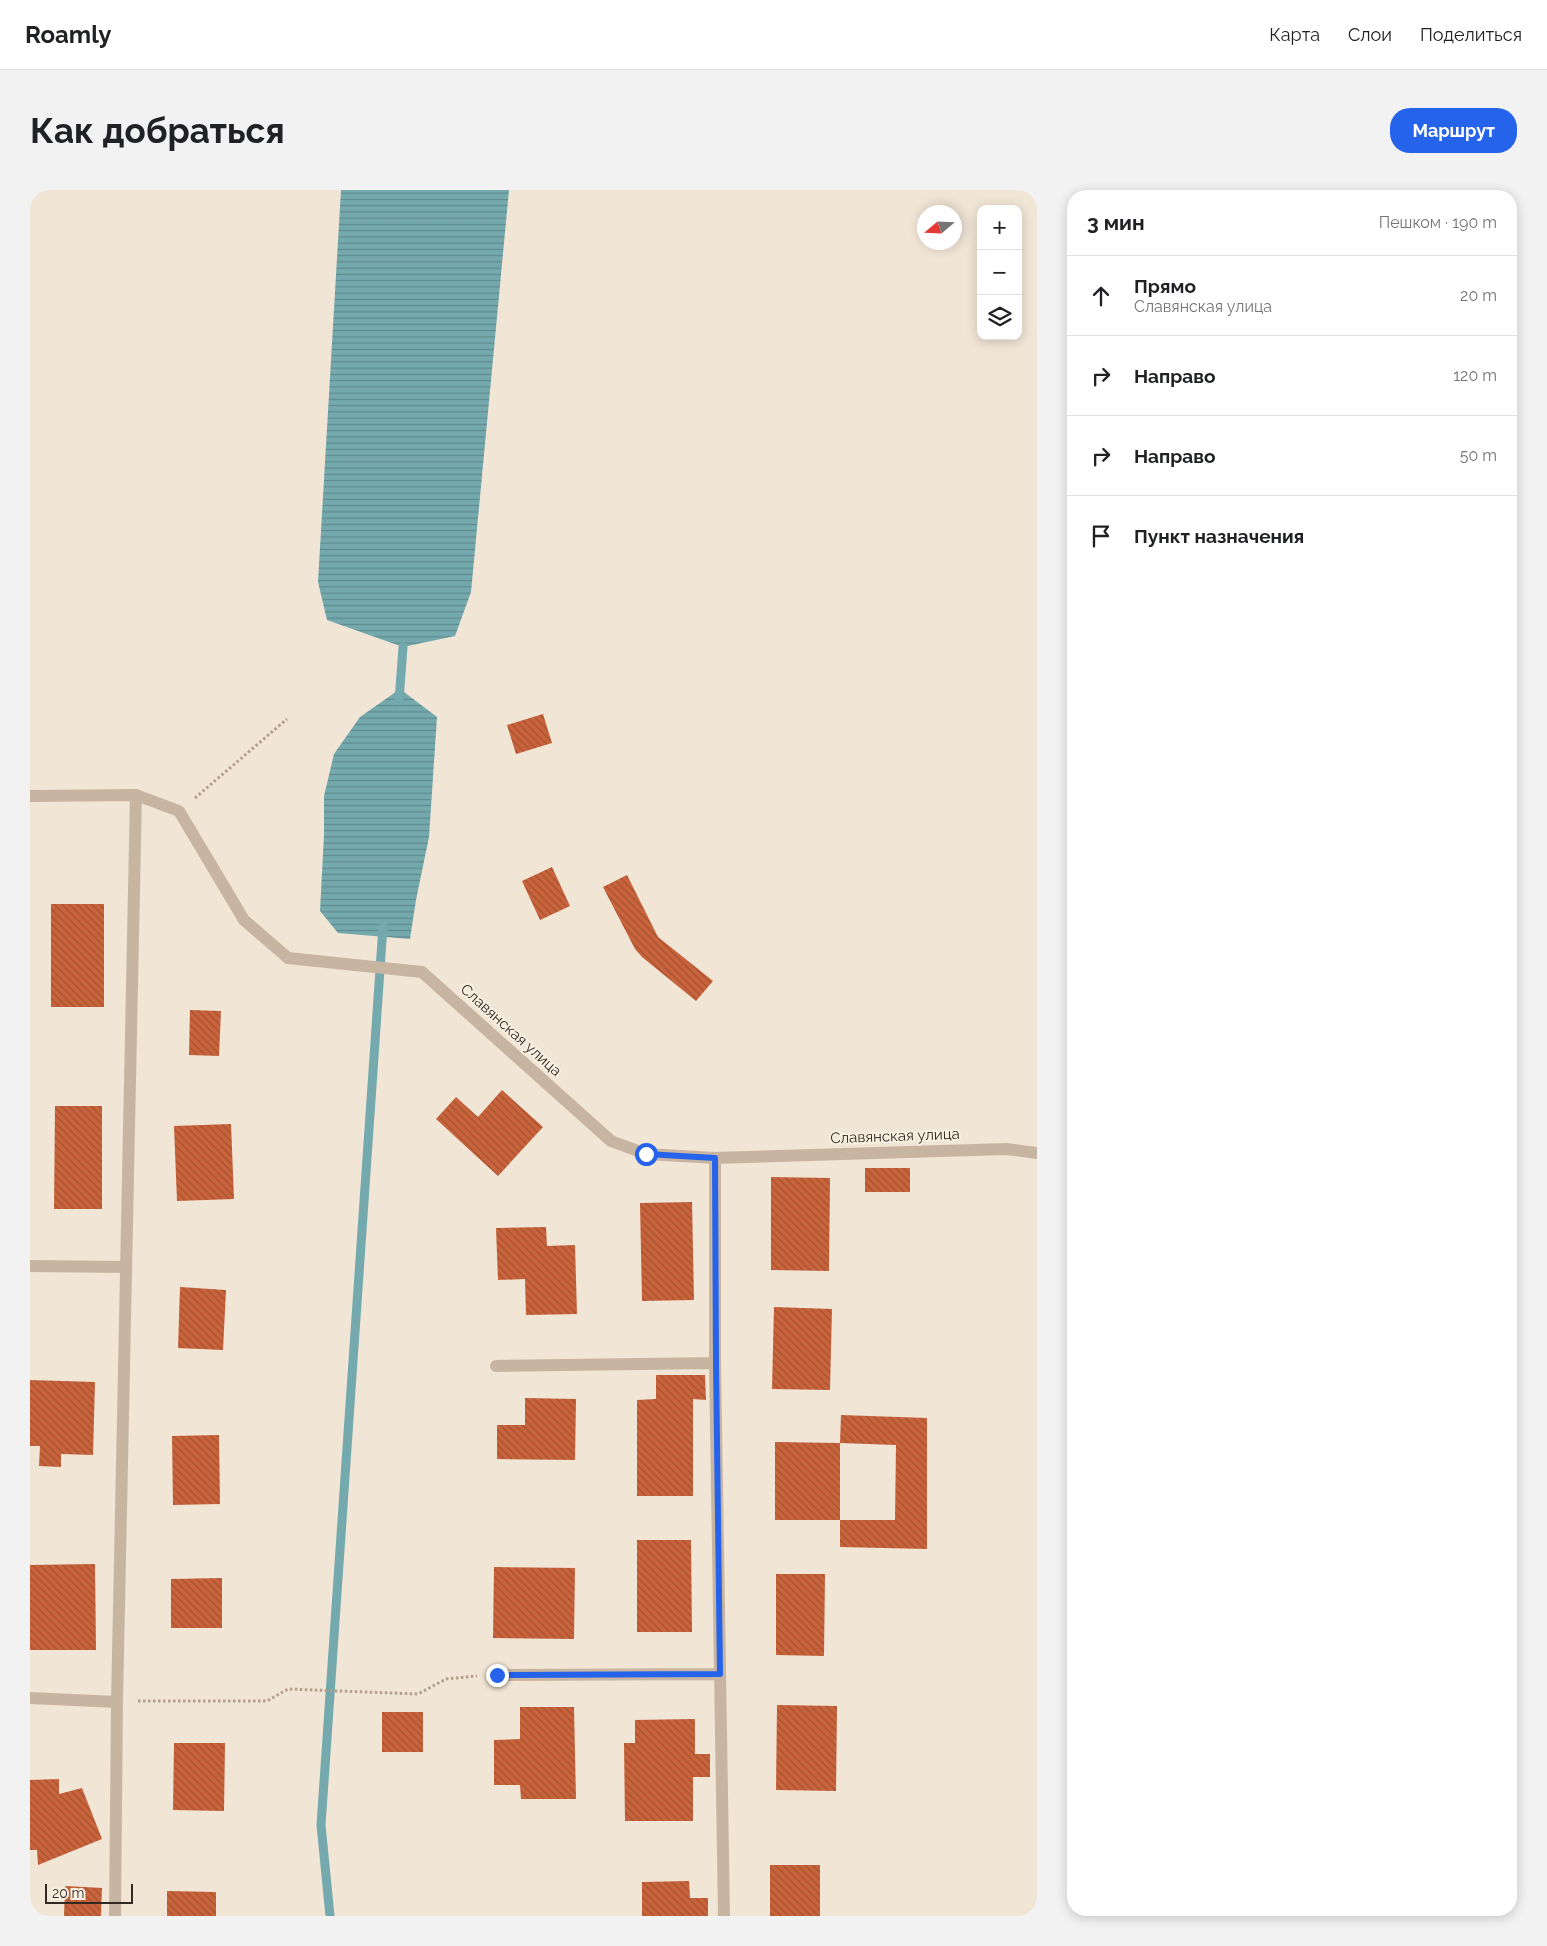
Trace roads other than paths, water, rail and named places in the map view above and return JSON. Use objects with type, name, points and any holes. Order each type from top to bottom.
[{"type":"street","points":[[30,796],[136,795],[117,1702],[115,1916]]},
{"type":"street","name":"Славянская улица","points":[[136,795],[179,811],[244,920],[288,958],[422,972],[611,1141],[646,1154],[715,1158],[1006,1149],[1037,1153]]},
{"type":"street","points":[[715,1158],[724,1916]]},
{"type":"street","points":[[30,1266],[126,1267]]},
{"type":"street","points":[[496,1366],[716,1363]]},
{"type":"street","points":[[497,1675],[720,1674]]},
{"type":"street","points":[[30,1698],[117,1702]]},
{"type":"water","points":[[341,190],[509,190],[471,592],[455,636],[403,647],[327,620],[318,582]]},
{"type":"water","points":[[400,689],[437,717],[429,837],[410,939],[338,933],[320,911],[324,796],[334,754],[360,717]]},
{"type":"waterway","points":[[399,701],[403,647]]},
{"type":"waterway","points":[[330,1916],[321,1825],[383,926]]}]
